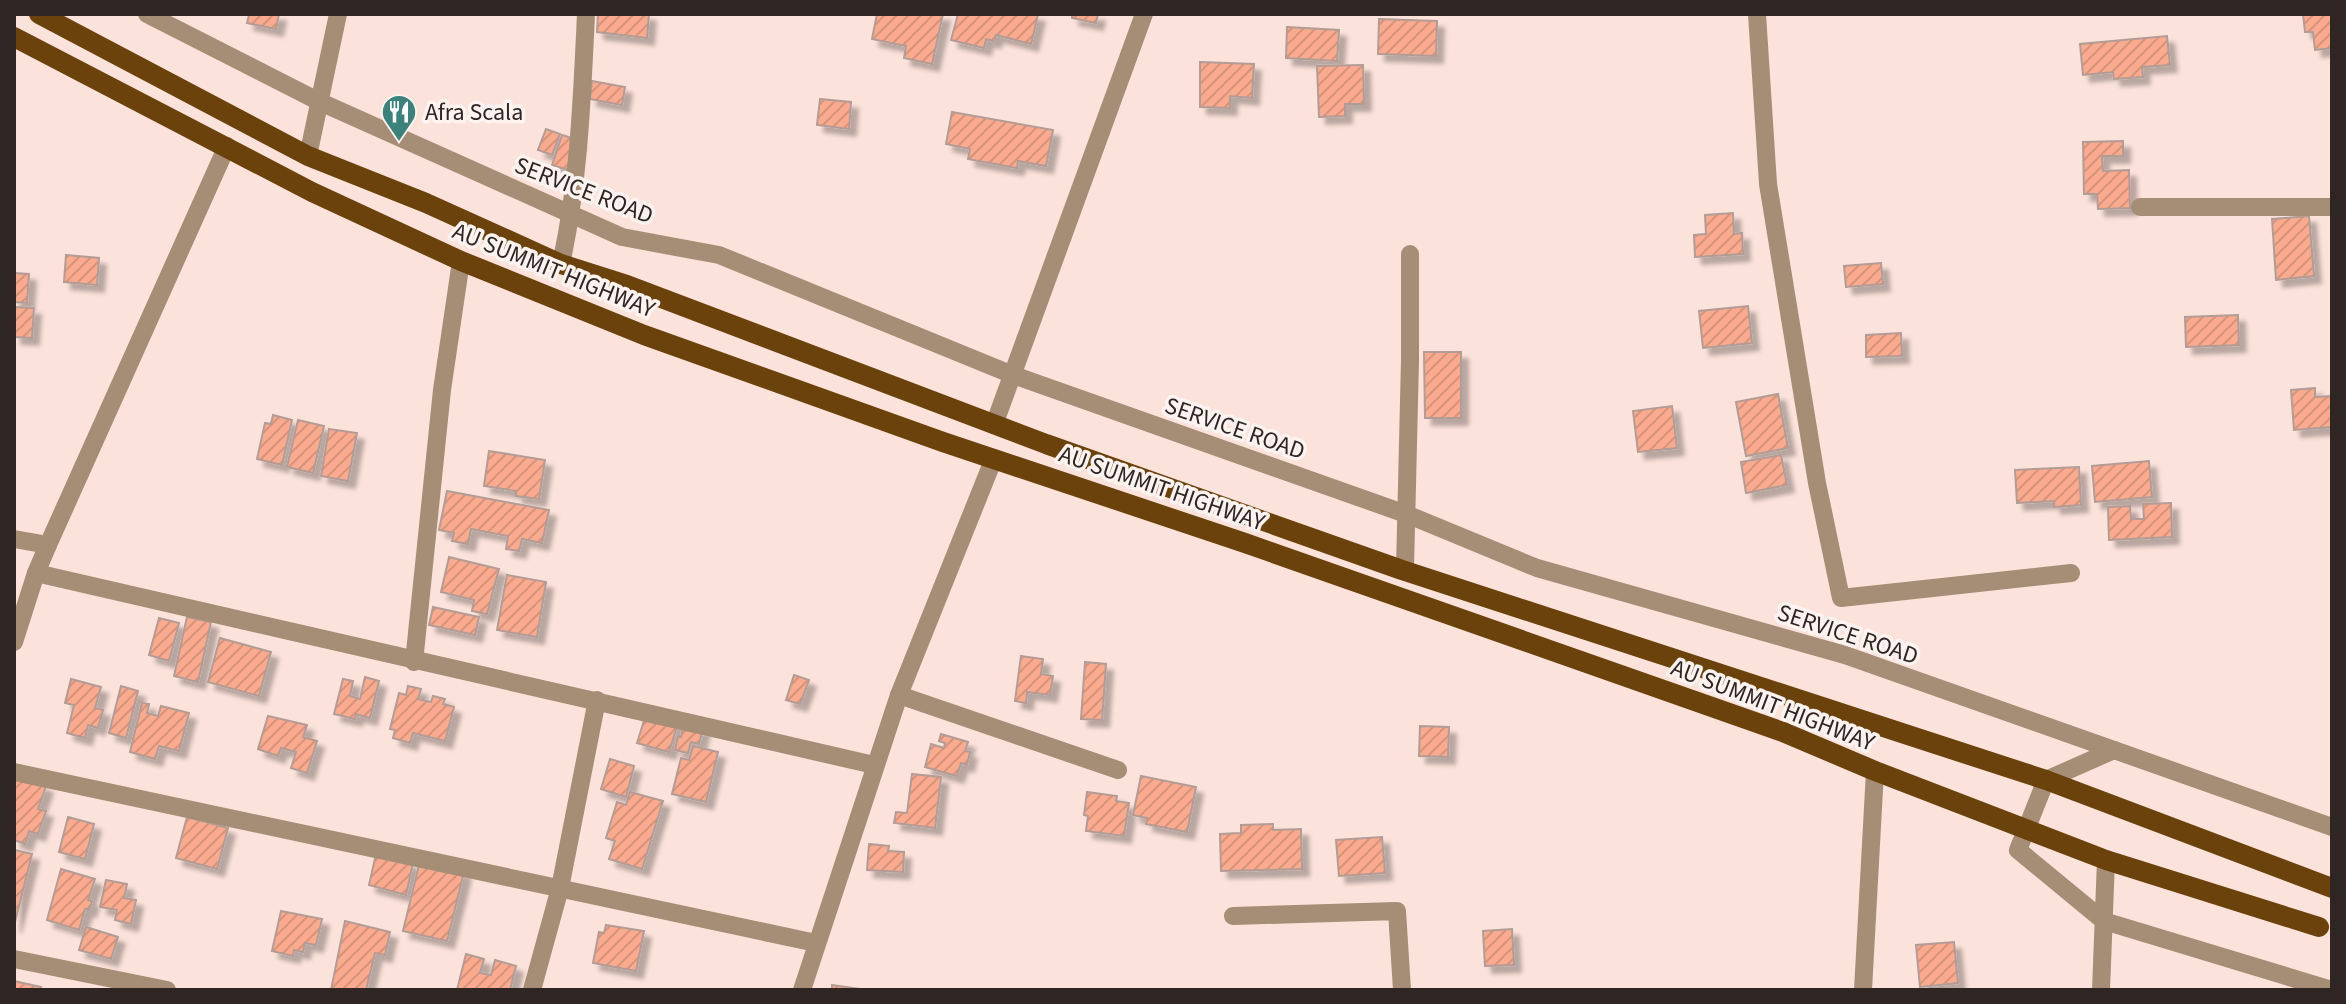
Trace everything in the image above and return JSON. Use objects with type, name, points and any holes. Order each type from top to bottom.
[{"type":"main road","name":"AU SUMMIT HIGHWAY","points":[[39,14],[308,156],[426,203],[561,264],[627,285],[994,425],[1402,570],[2046,780],[2332,888]]},
{"type":"main road","name":"AU SUMMIT HIGHWAY","points":[[14,37],[312,192],[461,261],[644,335],[943,442],[1783,732],[2106,860],[2319,927]]},
{"type":"street","name":"SERVICE ROAD","points":[[147,14],[318,101],[622,237],[719,255],[1013,375],[1406,514],[1537,568],[1845,655],[2332,827]]},
{"type":"street","points":[[308,156],[338,14]]},
{"type":"street","points":[[561,264],[572,216],[581,128],[586,14]]},
{"type":"street","points":[[994,425],[1144,14]]},
{"type":"street","points":[[1757,14],[1768,184],[1817,483],[1841,598],[2071,573]]},
{"type":"street","points":[[14,642],[48,545],[227,146]]},
{"type":"street","points":[[2140,207],[2332,207]]},
{"type":"street","points":[[1402,570],[1405,568],[1410,254]]},
{"type":"street","points":[[414,662],[442,390],[461,261]]},
{"type":"street","points":[[802,990],[899,695],[994,458]]},
{"type":"street","points":[[14,539],[48,545]]},
{"type":"street","points":[[36,573],[874,765]]},
{"type":"street","points":[[899,695],[1118,770]]},
{"type":"street","points":[[532,990],[560,888],[597,700]]},
{"type":"street","points":[[2114,750],[2046,780],[2018,850],[2104,921],[2332,990]]},
{"type":"street","points":[[1863,990],[1875,771]]},
{"type":"street","points":[[14,772],[816,943]]},
{"type":"street","points":[[2101,990],[2106,860]]},
{"type":"street","points":[[1233,916],[1397,911],[1402,990]]},
{"type":"street","points":[[14,959],[167,990]]},
{"type":"building","points":[[243,14],[279,14],[276,29],[247,23],[249,15]]},
{"type":"building","points":[[598,14],[649,14],[647,38],[597,32]]},
{"type":"building","points":[[877,14],[943,14],[932,64],[904,58],[906,46],[872,39]]},
{"type":"building","points":[[958,14],[1038,15],[1031,44],[996,35],[994,41],[986,39],[984,48],[951,40]]},
{"type":"building","points":[[1072,14],[1098,14],[1096,23],[1072,18]]},
{"type":"building","points":[[2303,14],[2332,14],[2332,48],[2315,50],[2313,32],[2305,32]]},
{"type":"building","points":[[1379,19],[1437,21],[1436,56],[1378,54]]},
{"type":"building","points":[[1287,27],[1339,30],[1337,61],[1286,58]]},
{"type":"building","points":[[2167,36],[2170,65],[2142,67],[2143,77],[2114,79],[2113,72],[2083,75],[2080,44]]},
{"type":"building","points":[[1200,62],[1254,64],[1252,98],[1230,96],[1230,108],[1200,107]]},
{"type":"building","points":[[1363,65],[1364,104],[1345,104],[1345,116],[1319,117],[1317,66]]},
{"type":"building","points":[[592,81],[625,87],[622,105],[590,99]]},
{"type":"building","points":[[820,99],[851,102],[849,129],[817,125]]},
{"type":"building","points":[[952,112],[1053,130],[1046,166],[1018,161],[1017,168],[968,159],[970,149],[946,144]]},
{"type":"building","points":[[546,129],[560,134],[552,155],[538,150]]},
{"type":"building","points":[[562,135],[578,140],[568,170],[552,165]]},
{"type":"building","points":[[2123,141],[2123,156],[2102,156],[2103,171],[2129,170],[2130,208],[2098,209],[2097,194],[2084,194],[2083,142]]},
{"type":"building","points":[[1733,213],[1734,234],[1742,233],[1743,254],[1695,257],[1694,235],[1706,234],[1705,215]]},
{"type":"building","points":[[2309,216],[2314,276],[2276,280],[2272,219]]},
{"type":"building","points":[[66,255],[99,258],[97,285],[64,282]]},
{"type":"building","points":[[1881,263],[1883,284],[1846,287],[1844,266]]},
{"type":"building","points":[[14,273],[29,274],[27,303],[14,302]]},
{"type":"building","points":[[1748,306],[1752,343],[1703,348],[1699,311]]},
{"type":"building","points":[[14,307],[34,308],[32,338],[14,337]]},
{"type":"building","points":[[2238,315],[2239,345],[2186,347],[2185,317]]},
{"type":"building","points":[[1901,333],[1902,356],[1866,357],[1866,335]]},
{"type":"building","points":[[1424,352],[1461,352],[1461,418],[1425,418]]},
{"type":"building","points":[[2315,388],[2315,397],[2332,396],[2332,427],[2294,430],[2291,390]]},
{"type":"building","points":[[1778,394],[1788,448],[1746,456],[1736,402]]},
{"type":"building","points":[[1672,406],[1677,448],[1638,452],[1633,411]]},
{"type":"building","points":[[273,415],[292,420],[282,465],[257,459],[265,423],[271,424]]},
{"type":"building","points":[[298,420],[324,426],[313,473],[287,467]]},
{"type":"building","points":[[329,429],[357,433],[348,481],[321,476]]},
{"type":"building","points":[[489,451],[545,460],[539,499],[516,496],[516,491],[484,486]]},
{"type":"building","points":[[1781,455],[1787,485],[1746,493],[1741,462]]},
{"type":"building","points":[[2149,461],[2152,497],[2095,502],[2092,466]]},
{"type":"building","points":[[2079,467],[2081,505],[2054,507],[2054,501],[2017,503],[2015,470]]},
{"type":"building","points":[[447,491],[549,510],[542,543],[522,539],[519,551],[506,549],[508,536],[471,529],[468,544],[452,541],[454,533],[439,530]]},
{"type":"building","points":[[2171,503],[2172,537],[2109,540],[2108,507],[2130,506],[2131,519],[2144,519],[2143,504]]},
{"type":"building","points":[[449,557],[499,569],[487,614],[472,611],[474,600],[441,592]]},
{"type":"building","points":[[507,575],[546,582],[537,637],[497,630]]},
{"type":"building","points":[[433,607],[479,617],[475,635],[429,625]]},
{"type":"building","points":[[187,617],[211,622],[198,682],[174,676]]},
{"type":"building","points":[[159,618],[179,623],[169,661],[149,655]]},
{"type":"building","points":[[220,638],[271,652],[259,696],[208,682]]},
{"type":"building","points":[[1021,656],[1043,659],[1041,674],[1053,676],[1050,695],[1027,692],[1026,703],[1015,701]]},
{"type":"building","points":[[1085,662],[1106,664],[1102,720],[1081,719]]},
{"type":"building","points":[[794,675],[809,680],[800,704],[786,700]]},
{"type":"building","points":[[365,677],[379,681],[370,718],[356,714],[355,719],[334,714],[343,679],[353,681],[350,696],[360,699]]},
{"type":"building","points":[[71,679],[101,687],[95,708],[103,710],[98,728],[88,725],[85,738],[67,733],[74,705],[65,703]]},
{"type":"building","points":[[121,686],[138,691],[126,738],[109,733]]},
{"type":"building","points":[[408,686],[421,689],[418,699],[431,702],[433,696],[445,699],[443,704],[454,707],[445,741],[413,733],[410,743],[393,738],[395,730],[390,729],[399,693],[406,695]]},
{"type":"building","points":[[142,703],[149,704],[147,713],[158,716],[161,706],[189,713],[179,751],[159,746],[155,759],[130,752]]},
{"type":"building","points":[[646,714],[678,723],[669,752],[637,743]]},
{"type":"building","points":[[268,716],[307,725],[303,737],[317,741],[307,773],[291,768],[296,752],[281,748],[278,756],[258,749]]},
{"type":"building","points":[[1420,726],[1449,727],[1448,757],[1419,756]]},
{"type":"building","points":[[683,728],[703,728],[699,744],[691,742],[688,753],[675,750]]},
{"type":"building","points":[[941,734],[968,742],[965,751],[970,752],[967,765],[961,763],[957,776],[925,767],[931,744],[944,748],[945,743],[939,741]]},
{"type":"building","points":[[693,746],[718,752],[706,802],[672,794],[681,758],[689,760]]},
{"type":"building","points":[[610,759],[634,766],[626,797],[601,789]]},
{"type":"building","points":[[912,774],[941,777],[935,828],[894,823],[896,812],[907,813]]},
{"type":"building","points":[[14,776],[46,786],[38,809],[46,811],[38,834],[29,831],[25,844],[14,840]]},
{"type":"building","points":[[1141,776],[1196,787],[1187,832],[1146,824],[1147,818],[1133,815]]},
{"type":"building","points":[[630,792],[663,801],[642,869],[609,859],[615,841],[606,838],[617,802],[626,805]]},
{"type":"building","points":[[1087,792],[1117,796],[1116,801],[1129,803],[1124,836],[1086,831],[1088,816],[1084,815]]},
{"type":"building","points":[[68,817],[94,824],[85,859],[59,852]]},
{"type":"building","points":[[187,817],[228,828],[217,869],[176,858]]},
{"type":"building","points":[[1273,824],[1273,830],[1301,829],[1302,869],[1221,871],[1220,834],[1241,833],[1241,825]]},
{"type":"building","points":[[1382,837],[1385,873],[1339,876],[1336,840]]},
{"type":"building","points":[[869,844],[889,846],[888,851],[904,852],[903,872],[867,870]]},
{"type":"building","points":[[15,850],[32,854],[14,926],[14,853]]},
{"type":"building","points":[[376,854],[413,863],[406,895],[369,885]]},
{"type":"building","points":[[420,861],[464,872],[447,941],[403,931]]},
{"type":"building","points":[[61,869],[95,879],[88,900],[92,901],[89,910],[85,909],[79,930],[47,920]]},
{"type":"building","points":[[106,880],[127,884],[124,898],[136,900],[131,924],[115,920],[117,910],[100,907]]},
{"type":"building","points":[[281,911],[322,919],[316,945],[305,943],[303,952],[294,950],[293,956],[272,951]]},
{"type":"building","points":[[345,921],[390,932],[385,955],[375,953],[366,990],[331,990]]},
{"type":"building","points":[[606,925],[644,931],[636,971],[593,963],[599,932],[604,933]]},
{"type":"building","points":[[86,927],[118,937],[111,959],[79,950]]},
{"type":"building","points":[[1512,929],[1514,965],[1485,966],[1483,931]]},
{"type":"building","points":[[1954,942],[1958,983],[1920,987],[1916,945]]},
{"type":"building","points":[[466,954],[484,959],[480,973],[491,975],[495,960],[516,966],[510,990],[457,990]]},
{"type":"building","points":[[14,981],[41,987],[40,990],[14,990]]},
{"type":"building","points":[[832,985],[867,990],[832,990]]},
{"type":"place","name":"Afra Scala","points":[[399,143]]}]
